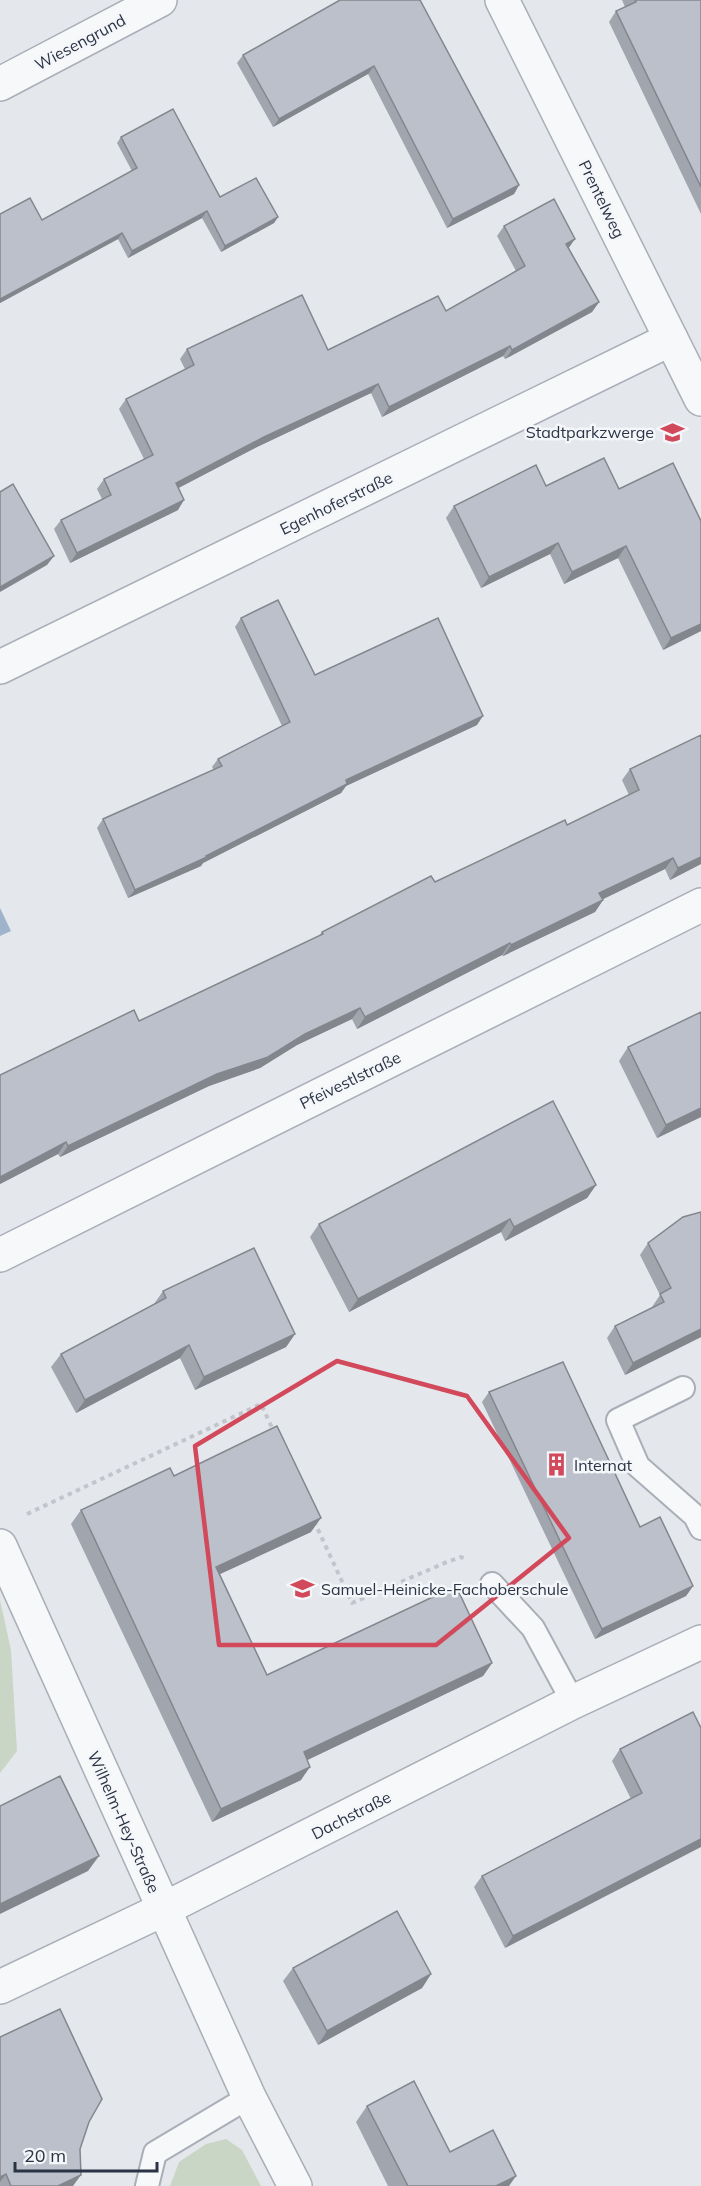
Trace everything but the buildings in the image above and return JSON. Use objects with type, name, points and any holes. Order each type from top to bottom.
[{"type":"street","name":"Wiesengrund","points":[[0,84],[160,0]]},
{"type":"street","name":"Prentelweg","points":[[502,0],[701,399]]},
{"type":"street","name":"Egenhoferstraße","points":[[0,667],[671,339]]},
{"type":"street","name":"Pfeivestlstraße","points":[[0,1255],[701,905]]},
{"type":"street","name":"Wilhelm-Hey-Straße","points":[[0,1546],[249,2097],[295,2186]]},
{"type":"street","name":"Dachstraße","points":[[0,1987],[164,1909],[573,1702],[701,1642]]},
{"type":"lane","points":[[683,1388],[618,1420],[638,1466],[695,1516],[701,1528]]},
{"type":"lane","points":[[492,1584],[533,1628],[573,1702]]},
{"type":"lane","points":[[147,2186],[155,2153],[249,2097]]},
{"type":"path","points":[[22,1517],[261,1404],[275,1436]]},
{"type":"path","points":[[314,1519],[352,1603],[461,1557],[481,1566],[492,1584]]},
{"type":"highlighted area","points":[[337,1361],[467,1396],[569,1538],[436,1645],[219,1645],[195,1446]]},
{"type":"green space","points":[[0,1600],[11,1650],[17,1751],[0,1773]]},
{"type":"green space","points":[[226,2139],[242,2150],[261,2186],[170,2186],[179,2162],[206,2144]]},
{"type":"water","points":[[0,908],[11,931],[0,936]]},
{"type":"place","name":"Stadtparkzwerge","points":[[672,432]]},
{"type":"place","name":"Internat","points":[[556,1465]]},
{"type":"place","name":"Samuel-Heinicke-Fachoberschule","points":[[303,1589]]}]
